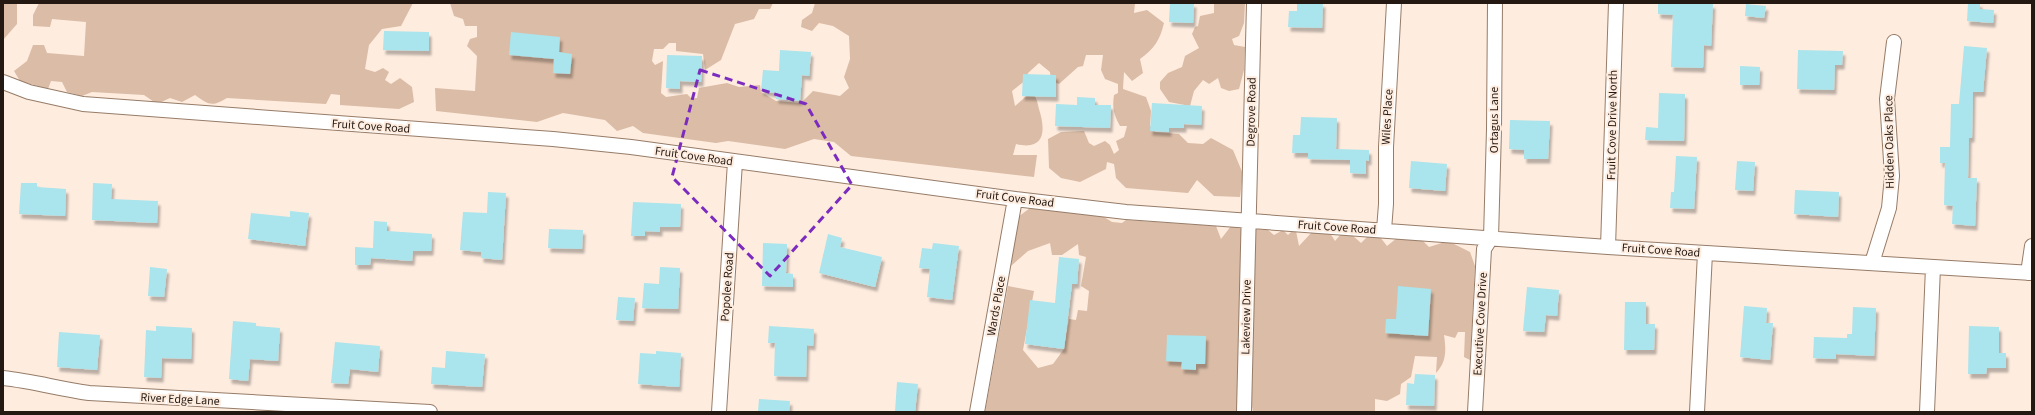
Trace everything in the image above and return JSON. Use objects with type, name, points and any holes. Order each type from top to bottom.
[{"type":"street","name":"Degrove Road","points":[[1249,221],[1254,3]]},
{"type":"street","name":"Wiles Place","points":[[1384,230],[1386,204],[1386,147],[1394,3]]},
{"type":"street","name":"Ortagus Lane","points":[[1491,238],[1495,3]]},
{"type":"street","name":"Fruit Cove Drive North","points":[[1608,247],[1616,3]]},
{"type":"street","name":"Hidden Oaks Place","points":[[1872,263],[1889,208],[1892,176],[1887,99],[1894,42]]},
{"type":"street","name":"Fruit Cove Road","points":[[3,82],[29,92],[83,104],[553,139],[1126,212],[1608,247],[2030,273]]},
{"type":"street","name":"Popolee Road","points":[[719,412],[735,162]]},
{"type":"street","name":"Wards Place","points":[[977,412],[1015,199]]},
{"type":"street","name":"Lakeview Drive","points":[[1244,412],[1249,221]]},
{"type":"street","name":"Executive Cove Drive","points":[[1475,412],[1484,249],[1491,238]]},
{"type":"street","points":[[2030,273],[2032,246]]},
{"type":"street","points":[[1697,412],[1705,253]]},
{"type":"street","points":[[1927,412],[1933,267]]},
{"type":"street","name":"River Edge Lane","points":[[3,378],[31,381],[62,390],[89,393],[430,412]]},
{"type":"highlighted area","points":[[700,70],[806,104],[852,185],[770,276],[672,177]]},
{"type":"shaded area","points":[[3,3],[17,3],[17,24],[3,40]]},
{"type":"shaded area","points":[[39,3],[413,3],[401,26],[382,29],[369,45],[365,69],[375,72],[383,68],[389,72],[385,80],[391,84],[400,78],[412,87],[414,102],[399,109],[340,105],[340,95],[331,94],[326,104],[227,98],[218,103],[211,104],[195,95],[182,102],[170,98],[157,104],[144,95],[92,92],[82,96],[67,92],[62,82],[51,81],[48,89],[20,81],[14,71],[27,61],[33,45],[44,45],[47,53],[84,56],[86,22],[52,19],[50,27],[33,26],[33,15]]},
{"type":"shaded area","points":[[450,3],[773,3],[770,9],[759,9],[754,19],[735,24],[721,60],[705,70],[703,54],[676,51],[676,43],[669,43],[663,49],[654,49],[652,61],[655,65],[663,61],[661,93],[666,97],[687,94],[691,98],[697,98],[699,88],[727,83],[739,87],[760,85],[761,92],[776,101],[801,103],[813,91],[840,96],[849,88],[844,77],[850,59],[849,36],[833,26],[819,23],[812,31],[801,27],[802,20],[812,13],[815,3],[1135,3],[1134,13],[1147,10],[1164,23],[1156,44],[1140,59],[1143,73],[1132,81],[1124,72],[1123,89],[1146,97],[1151,111],[1150,126],[1155,127],[1155,132],[1179,134],[1188,143],[1203,144],[1211,138],[1233,150],[1243,174],[1240,197],[1214,196],[1197,180],[1188,193],[1126,188],[1116,178],[1114,164],[1107,162],[1106,169],[1080,182],[1061,178],[1049,168],[1048,139],[1061,132],[1084,131],[1089,143],[1094,146],[1105,141],[1110,145],[1114,154],[1119,150],[1116,141],[1124,137],[1127,126],[1120,126],[1115,115],[1113,100],[1114,95],[1118,93],[1118,84],[1105,79],[1101,70],[1103,55],[1086,55],[1083,66],[1078,67],[1059,84],[1051,81],[1050,72],[1039,63],[1028,73],[1026,80],[1012,91],[1015,106],[1031,92],[1036,100],[1041,117],[1042,132],[1038,142],[1033,145],[1016,144],[1013,155],[1037,155],[1034,177],[851,156],[834,142],[814,139],[785,149],[728,141],[716,143],[643,133],[633,126],[617,131],[605,120],[563,113],[537,122],[436,111],[435,88],[475,91],[477,56],[467,46],[470,39],[477,37],[477,26],[465,26],[463,19],[454,16]]},
{"type":"shaded area","points":[[1214,3],[1245,3],[1244,23],[1239,36],[1232,39],[1234,45],[1245,47],[1244,70],[1239,89],[1229,91],[1221,88],[1218,78],[1209,84],[1203,80],[1194,91],[1190,106],[1169,102],[1160,89],[1160,82],[1168,73],[1182,67],[1185,56],[1199,48],[1192,34],[1195,27],[1198,26],[1200,16],[1214,13]]},
{"type":"shaded area","points":[[1030,208],[1104,217],[1112,222],[1122,223],[1126,220],[1216,226],[1221,239],[1231,226],[1246,230],[1238,412],[985,412],[1008,286],[1034,291],[1023,350],[1038,368],[1053,364],[1064,349],[1069,319],[1076,320],[1078,310],[1087,311],[1089,291],[1081,286],[1086,257],[1079,255],[1078,244],[1062,255],[1052,255],[1050,243],[1028,251],[1011,266],[1018,217]]},
{"type":"shaded area","points":[[1254,229],[1268,230],[1274,235],[1283,230],[1288,235],[1292,231],[1296,231],[1299,246],[1312,232],[1330,233],[1335,241],[1341,234],[1352,235],[1361,243],[1368,236],[1380,237],[1387,246],[1397,238],[1421,239],[1429,247],[1448,241],[1470,252],[1475,266],[1470,360],[1464,357],[1465,332],[1458,332],[1455,338],[1444,335],[1445,355],[1440,369],[1436,373],[1437,357],[1415,356],[1411,377],[1401,384],[1400,394],[1387,401],[1375,399],[1375,412],[1253,412],[1249,387]]},
{"type":"building","points":[[1170,3],[1194,3],[1193,23],[1169,22]]},
{"type":"building","points":[[1297,3],[1323,3],[1322,28],[1288,27],[1289,11],[1297,11]]},
{"type":"building","points":[[1658,3],[1713,4],[1711,46],[1704,45],[1703,68],[1671,67],[1673,15],[1658,14]]},
{"type":"building","points":[[1968,3],[1980,3],[1980,9],[1994,10],[1993,23],[1967,21]]},
{"type":"building","points":[[1746,4],[1766,6],[1764,18],[1745,16]]},
{"type":"building","points":[[384,31],[429,32],[429,51],[383,50]]},
{"type":"building","points":[[511,32],[560,37],[559,52],[572,54],[570,74],[553,73],[554,59],[509,55]]},
{"type":"building","points":[[1964,46],[1987,48],[1983,92],[1973,92],[1972,138],[1969,138],[1968,178],[1977,178],[1975,226],[1952,224],[1953,206],[1944,205],[1945,163],[1940,163],[1940,147],[1950,147],[1951,104],[1959,104]]},
{"type":"building","points":[[780,50],[811,52],[809,76],[802,75],[800,101],[776,99],[776,93],[761,91],[763,70],[779,71]]},
{"type":"building","points":[[1798,50],[1843,51],[1842,65],[1835,65],[1834,90],[1797,89]]},
{"type":"building","points":[[667,55],[702,56],[701,82],[680,81],[680,89],[666,88]]},
{"type":"building","points":[[1740,66],[1760,67],[1759,85],[1740,85]]},
{"type":"building","points":[[1023,74],[1056,75],[1056,97],[1022,96]]},
{"type":"building","points":[[1659,93],[1685,94],[1684,141],[1645,140],[1646,127],[1658,128]]},
{"type":"building","points":[[1077,97],[1095,98],[1095,105],[1111,105],[1110,128],[1055,126],[1056,104],[1077,105]]},
{"type":"building","points":[[1152,103],[1202,106],[1201,125],[1184,124],[1184,128],[1169,128],[1169,132],[1150,131]]},
{"type":"building","points":[[1301,117],[1337,118],[1336,149],[1369,150],[1369,161],[1366,160],[1366,174],[1350,173],[1350,160],[1308,159],[1308,153],[1292,153],[1293,135],[1300,135]]},
{"type":"building","points":[[1510,120],[1550,121],[1548,159],[1524,159],[1524,150],[1509,149]]},
{"type":"building","points":[[1676,156],[1697,157],[1694,209],[1670,208],[1671,192],[1674,192]]},
{"type":"building","points":[[1411,161],[1447,164],[1445,191],[1409,188]]},
{"type":"building","points":[[1737,161],[1755,162],[1753,191],[1735,190]]},
{"type":"building","points":[[21,183],[37,183],[37,187],[66,189],[65,216],[19,214]]},
{"type":"building","points":[[93,183],[112,184],[111,199],[158,201],[157,223],[92,220]]},
{"type":"building","points":[[1795,190],[1839,192],[1838,217],[1794,214]]},
{"type":"building","points":[[488,192],[506,193],[502,260],[481,258],[481,252],[460,250],[463,212],[487,213]]},
{"type":"building","points":[[633,202],[681,204],[680,227],[660,227],[660,232],[645,231],[645,236],[631,236]]},
{"type":"building","points":[[290,211],[309,213],[305,246],[248,239],[251,213],[290,217]]},
{"type":"building","points":[[374,221],[387,222],[387,231],[432,234],[431,251],[413,251],[412,261],[371,258],[370,265],[355,265],[355,247],[373,248]]},
{"type":"building","points":[[549,229],[583,230],[582,249],[548,248]]},
{"type":"building","points":[[828,234],[842,238],[840,247],[882,257],[875,287],[819,273]]},
{"type":"building","points":[[763,243],[787,244],[786,273],[793,274],[793,287],[762,286]]},
{"type":"building","points":[[933,243],[959,246],[952,300],[927,297],[930,269],[919,268],[922,248],[932,249]]},
{"type":"building","points":[[1059,257],[1079,259],[1077,284],[1072,284],[1064,349],[1025,344],[1030,300],[1055,303]]},
{"type":"building","points":[[150,267],[167,269],[164,297],[148,296]]},
{"type":"building","points":[[660,267],[680,268],[678,309],[642,308],[644,283],[659,284]]},
{"type":"building","points":[[1398,286],[1431,289],[1428,336],[1385,333],[1386,319],[1396,319]]},
{"type":"building","points":[[1527,287],[1559,290],[1557,316],[1546,315],[1544,332],[1523,331]]},
{"type":"building","points":[[618,297],[635,298],[633,321],[616,320]]},
{"type":"building","points":[[1625,302],[1646,302],[1646,324],[1655,324],[1654,350],[1624,350]]},
{"type":"building","points":[[1744,306],[1767,308],[1766,323],[1773,323],[1770,360],[1740,357]]},
{"type":"building","points":[[1853,307],[1876,308],[1874,356],[1836,354],[1836,359],[1813,358],[1814,337],[1847,338],[1847,334],[1852,334]]},
{"type":"building","points":[[233,321],[256,323],[256,326],[280,328],[278,361],[250,359],[248,381],[229,379]]},
{"type":"building","points":[[156,326],[192,328],[191,359],[162,358],[161,378],[144,377],[146,330],[156,331]]},
{"type":"building","points":[[769,326],[814,329],[813,346],[807,345],[806,377],[774,376],[775,343],[768,343]]},
{"type":"building","points":[[1969,326],[1999,327],[1999,353],[2006,353],[2006,368],[1987,368],[1986,374],[1968,374]]},
{"type":"building","points":[[59,332],[100,335],[97,370],[57,367]]},
{"type":"building","points":[[1167,335],[1206,336],[1205,364],[1196,364],[1196,370],[1181,369],[1182,362],[1166,361]]},
{"type":"building","points":[[335,342],[380,346],[378,372],[350,369],[348,384],[331,383]]},
{"type":"building","points":[[446,351],[485,354],[482,387],[431,384],[432,367],[445,368]]},
{"type":"building","points":[[656,351],[681,353],[679,387],[638,384],[640,353],[656,354]]},
{"type":"building","points":[[1415,374],[1435,375],[1434,406],[1406,405],[1407,383],[1414,384]]},
{"type":"building","points":[[897,382],[918,384],[915,412],[895,412]]},
{"type":"building","points":[[759,399],[790,401],[789,412],[758,412]]}]
